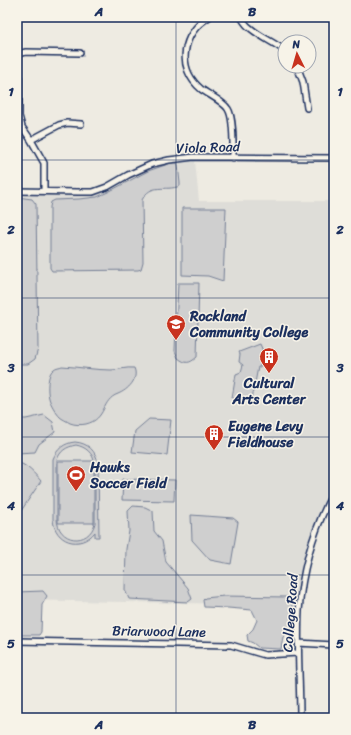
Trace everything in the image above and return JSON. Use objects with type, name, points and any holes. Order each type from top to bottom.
[{"type":"street","points":[[209,17],[197,26],[190,34],[186,44],[186,59],[189,72],[195,83],[228,109],[231,117],[233,158]]},
{"type":"street","points":[[241,17],[248,27],[277,45]]},
{"type":"street","points":[[17,54],[26,52],[80,53]]},
{"type":"street","points":[[17,62],[19,70],[19,116],[22,127],[44,163],[44,191]]},
{"type":"street","points":[[300,74],[303,82],[307,108]]},
{"type":"street","points":[[31,140],[59,125],[67,123],[81,124]]},
{"type":"street","name":"Viola Road","points":[[17,190],[85,192],[100,190],[144,168],[170,160],[194,157],[334,158]]},
{"type":"street","name":"College Road","points":[[300,718],[298,643],[300,599],[306,566],[318,526],[334,491]]},
{"type":"street","name":"Briarwood Lane","points":[[17,641],[231,645],[265,655],[298,653]]},
{"type":"street","points":[[298,643],[334,645]]},
{"type":"shaded area","name":"Rockland Community College","points":[[195,161],[199,201],[334,201],[334,481],[320,509],[308,542],[299,576],[295,605],[17,600],[17,194],[93,195],[108,191],[138,174],[154,168],[170,163]]},
{"type":"shaded area","points":[[171,163],[177,163],[178,165],[180,186],[174,188],[154,189],[146,194],[142,200],[143,262],[141,269],[52,271],[50,268],[51,202],[55,200],[97,197],[148,171]]},
{"type":"shaded area","points":[[17,197],[32,199],[36,204],[38,349],[35,359],[28,364],[17,364]]},
{"type":"shaded area","points":[[182,208],[226,208],[223,281],[208,276],[182,275]]},
{"type":"shaded area","points":[[178,283],[199,283],[197,357],[188,362],[178,358],[175,351]]},
{"type":"shaded area","points":[[260,344],[263,351],[260,367],[258,367],[252,399],[248,401],[232,398],[236,374],[241,372],[243,365],[239,362],[239,352]]},
{"type":"shaded area","points":[[62,366],[105,370],[134,368],[135,376],[132,384],[113,397],[101,414],[93,422],[80,425],[70,423],[60,417],[53,408],[49,398],[48,387],[50,374],[55,368]]},
{"type":"shaded area","points":[[44,415],[53,422],[55,432],[39,444],[35,452],[17,453],[17,419],[26,419]]},
{"type":"shaded area","points":[[149,419],[171,420],[167,455],[132,452],[135,431]]},
{"type":"shaded area","points":[[75,442],[84,444],[91,448],[97,459],[99,537],[95,537],[95,532],[89,538],[75,542],[63,538],[54,527],[53,459],[61,447]],"holes":[[[76,445],[80,446],[91,454],[95,464],[95,523],[92,531],[87,536],[80,539],[74,539],[67,537],[62,533],[58,526],[57,460],[66,448]]]},
{"type":"shaded area","name":"Hawks Soccer Field","points":[[58,461],[94,461],[94,523],[58,523]]},
{"type":"shaded area","points":[[17,462],[27,467],[41,481],[17,517]]},
{"type":"shaded area","points":[[123,479],[175,480],[174,501],[122,500]]},
{"type":"shaded area","points":[[133,506],[145,507],[153,511],[154,531],[162,541],[166,562],[188,588],[192,599],[188,602],[129,599],[125,590],[126,549],[129,531],[128,511]]},
{"type":"shaded area","points":[[191,515],[233,518],[238,522],[231,564],[210,560],[192,540]]},
{"type":"shaded area","points":[[43,591],[47,596],[42,605],[41,632],[39,635],[17,635],[17,592]]},
{"type":"shaded area","points":[[224,596],[287,597],[293,601],[292,629],[283,637],[281,649],[259,648],[248,641],[247,635],[253,629],[257,620],[252,610],[204,607],[203,600],[205,598]]},
{"type":"place","name":"Rockland Community College","points":[[176,341]]},
{"type":"place","name":"Cultural Arts Center","points":[[269,374]]},
{"type":"place","name":"Eugene Levy Fieldhouse","points":[[214,451]]},
{"type":"place","name":"Hawks Soccer Field","points":[[76,492]]}]
